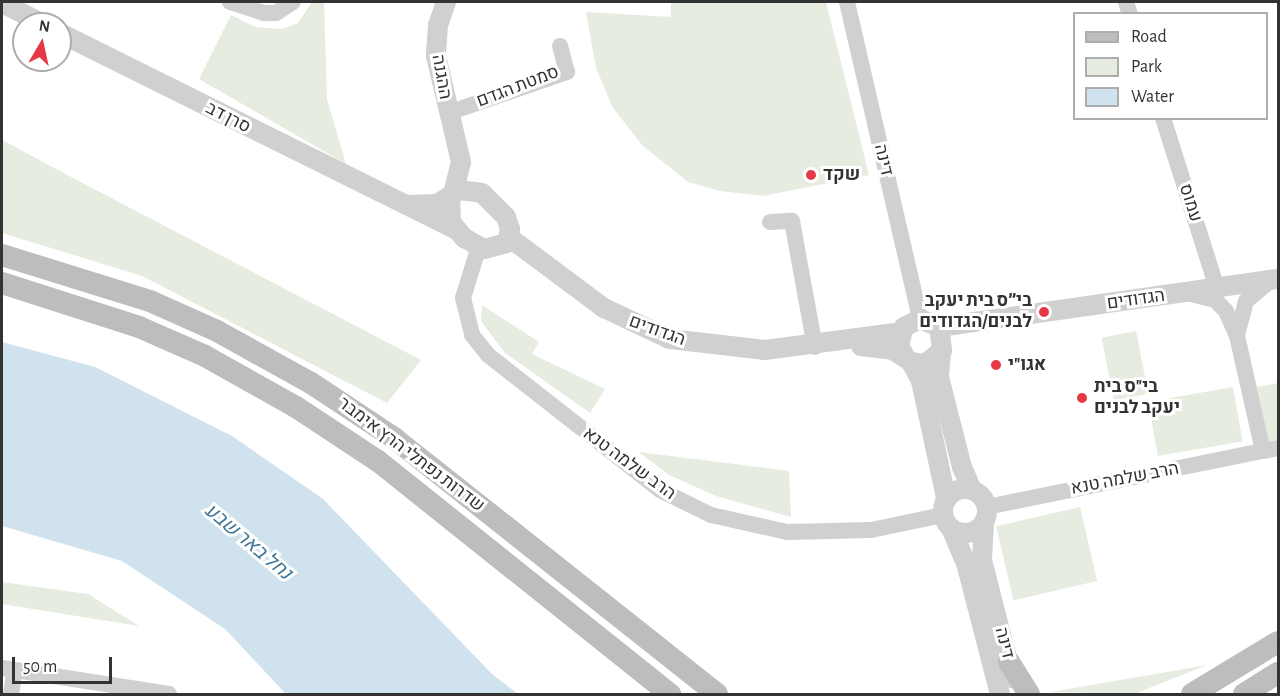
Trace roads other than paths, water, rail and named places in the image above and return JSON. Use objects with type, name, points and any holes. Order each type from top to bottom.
[{"type":"main road","name":"שדרות נפתלי הרץ אימבר","points":[[2,255],[150,301],[217,331],[311,383],[394,438],[717,694]]},
{"type":"main road","name":"שדרות נפתלי הרץ אימבר","points":[[2,283],[139,327],[205,356],[296,407],[378,460],[670,694]]},
{"type":"main road","points":[[1192,694],[1278,642]]},
{"type":"main road","points":[[1009,662],[1029,694]]},
{"type":"main road","points":[[1244,694],[1278,673]]},
{"type":"main road","points":[[1176,694],[1220,678]]},
{"type":"street","points":[[231,2],[264,13],[276,13],[292,2]]},
{"type":"street","name":"ההגנה","points":[[446,2],[438,25],[436,56],[459,151],[461,175],[452,195]]},
{"type":"street","name":"דינה","points":[[847,2],[920,319]]},
{"type":"street","points":[[2,3],[20,12]]},
{"type":"street","name":"סרן דב","points":[[72,39],[396,203],[458,231]]},
{"type":"street","name":"סמטת הגדם","points":[[448,113],[567,72],[560,46]]},
{"type":"street","name":"עמוס","points":[[1164,120],[1217,288]]},
{"type":"street","name":"ההגנה","points":[[459,151],[482,193]]},
{"type":"street","points":[[482,193],[506,217],[510,238],[493,250],[478,246],[458,231],[448,212],[452,195],[482,193]]},
{"type":"street","name":"סרן דב","points":[[396,203],[421,207],[452,195]]},
{"type":"street","points":[[770,222],[792,221],[822,346]]},
{"type":"street","name":"הגדודים","points":[[510,238],[604,308],[670,339],[732,350],[822,346],[879,347],[908,359]]},
{"type":"street","name":"הרב שלמה טנא","points":[[478,246],[463,298],[472,335],[488,355],[660,490],[715,516],[787,532],[871,530],[946,514]]},
{"type":"street","name":"הגדודים","points":[[939,327],[1275,279]]},
{"type":"street","name":"הרב שלמה טנא","points":[[1237,336],[1246,301],[1275,279]]},
{"type":"street","name":"הרב שלמה טנא","points":[[985,514],[1271,450],[1237,336],[1226,312],[1215,300],[1200,294],[1178,294]]},
{"type":"street","points":[[941,351],[925,364],[908,359],[899,345],[901,332],[920,319],[939,327],[941,351],[939,377],[962,467],[985,514],[969,533],[946,514],[958,490],[972,490]]},
{"type":"street","name":"הגדודים","points":[[941,351],[984,322]]},
{"type":"street","name":"הגדודים","points":[[822,346],[901,332]]},
{"type":"street","name":"דינה","points":[[908,359],[921,381],[946,514],[966,563],[1000,694]]},
{"type":"street","name":"דינה","points":[[985,514],[982,560],[1017,694]]},
{"type":"street","points":[[11,694],[8,669],[170,694]]},
{"type":"water","name":"נחל באר שבע","points":[[2,342],[95,367],[232,436],[323,499],[492,674],[518,694],[286,694],[225,629],[122,561],[2,526]]},
{"type":"place","name":"שקד","points":[[811,175]]},
{"type":"place","name":"בי״ס בית יעקב לבנים/הגדודים","points":[[1044,312]]},
{"type":"place","name":"אגו\"י","points":[[996,365]]},
{"type":"place","name":"בי\"ס בית יעקב לבנים","points":[[1082,398]]}]
